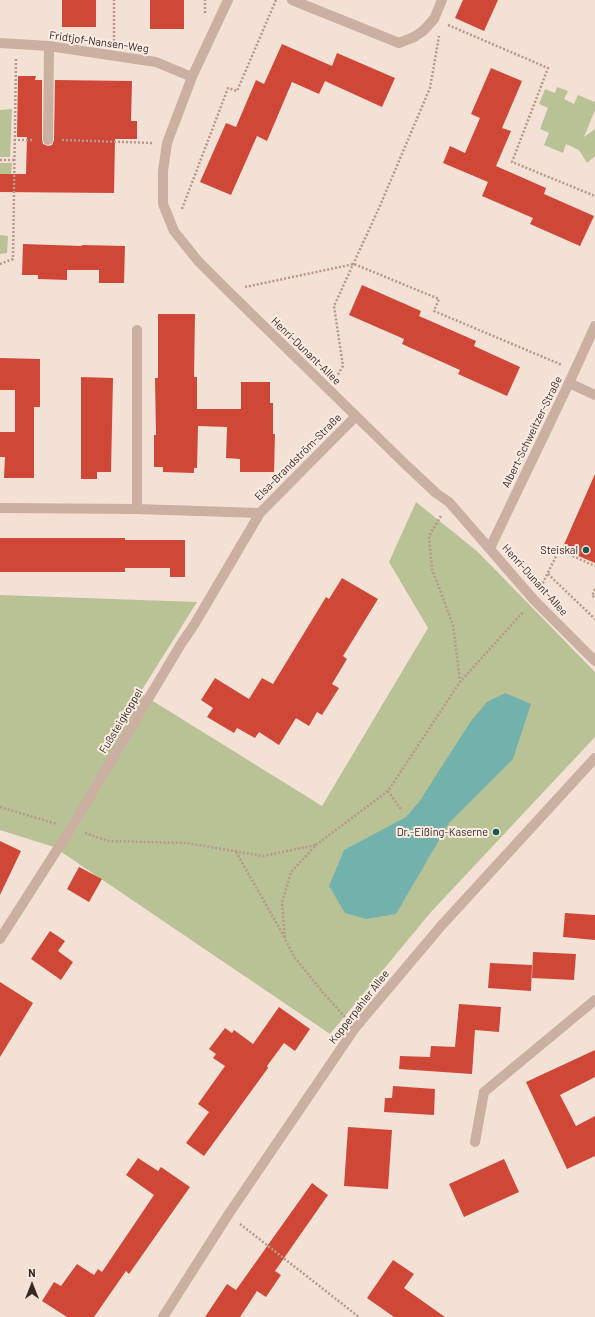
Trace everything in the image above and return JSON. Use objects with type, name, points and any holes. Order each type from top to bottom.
[{"type":"street","name":"Henri-Dunant-Allee","points":[[228,0],[192,77],[167,143],[163,171],[163,204],[174,230],[198,261],[227,290],[436,493],[449,502],[534,600],[595,661]]},
{"type":"street","points":[[292,0],[399,43],[414,37],[438,20],[442,0]]},
{"type":"street","name":"Fridtjof-Nansen-Weg","points":[[0,43],[49,46],[156,62],[192,77]]},
{"type":"street","points":[[48,140],[49,46]]},
{"type":"street","name":"Albert-Schweitzer-Straße","points":[[490,548],[595,326]]},
{"type":"street","points":[[136,509],[138,330]]},
{"type":"street","points":[[569,383],[595,395]]},
{"type":"street","name":"Elsa-Brandström-Straße","points":[[0,508],[260,512],[356,416]]},
{"type":"street","name":"Fußsteigkoppel","points":[[0,939],[71,828],[205,608],[260,512]]},
{"type":"street","name":"Kopperpahler Allee","points":[[163,1317],[228,1215],[355,1028],[441,926],[595,758]]},
{"type":"street","points":[[475,1142],[484,1092],[595,1000]]},
{"type":"path","points":[[113,56],[114,0]]},
{"type":"path","points":[[174,230],[228,88],[237,92],[276,0]]},
{"type":"path","points":[[329,390],[343,366],[334,306],[379,208],[430,88],[438,20],[548,68],[512,162],[595,196]]},
{"type":"path","points":[[0,264],[13,259],[14,140],[17,44]]},
{"type":"path","points":[[14,140],[136,142]]},
{"type":"path","points":[[0,160],[14,160]]},
{"type":"path","points":[[227,290],[354,264],[439,299],[434,311],[575,371]]},
{"type":"path","points":[[449,502],[429,536],[432,569],[453,624],[460,682]]},
{"type":"path","points":[[285,939],[282,903],[291,872],[316,844],[388,791],[460,682],[534,600],[559,550],[595,566]]},
{"type":"path","points":[[548,574],[595,619]]},
{"type":"path","points":[[595,589],[592,596],[595,598]]},
{"type":"path","points":[[388,791],[402,811]]},
{"type":"path","points":[[0,807],[108,840],[188,843],[263,856],[316,844]]},
{"type":"path","points":[[236,852],[295,958],[325,995],[355,1028]]},
{"type":"path","points":[[228,1215],[359,1317]]},
{"type":"green space","points":[[557,87],[568,91],[564,99],[574,104],[578,95],[595,102],[595,110],[584,137],[595,129],[595,156],[587,163],[579,150],[566,144],[563,153],[544,145],[549,133],[540,129],[548,108],[539,104],[545,89],[555,93]]},
{"type":"green space","points":[[12,109],[10,157],[0,157],[0,110]]},
{"type":"green space","points":[[0,163],[12,163],[11,175],[0,174]]},
{"type":"green space","points":[[0,235],[8,236],[7,253],[0,254]]},
{"type":"green space","points":[[416,502],[478,552],[595,672],[595,737],[431,912],[330,1034],[54,847],[0,830],[0,595],[197,602],[140,693],[322,806],[428,628],[389,562]]},
{"type":"water","points":[[505,693],[531,704],[513,759],[449,823],[396,914],[366,919],[345,913],[329,886],[344,850],[406,817],[419,802],[471,721],[487,702]]},
{"type":"building","points":[[62,0],[96,0],[96,27],[62,27]]},
{"type":"building","points":[[150,0],[184,0],[184,29],[150,29]]},
{"type":"building","points":[[463,0],[498,0],[484,31],[455,18]]},
{"type":"building","points":[[282,44],[332,66],[337,53],[395,78],[382,107],[325,81],[319,94],[292,82],[267,141],[257,136],[231,195],[200,182],[226,123],[236,127],[256,80],[264,84]]},
{"type":"building","points":[[491,68],[522,81],[502,128],[511,131],[496,166],[546,188],[544,194],[594,216],[580,246],[530,224],[533,218],[482,196],[488,182],[443,163],[450,146],[465,153],[480,118],[471,114]]},
{"type":"building","points":[[18,76],[36,76],[35,80],[42,80],[42,140],[43,144],[48,146],[52,145],[54,140],[55,80],[132,81],[131,121],[137,121],[137,139],[115,139],[114,193],[0,192],[0,174],[26,174],[27,137],[17,137]]},
{"type":"building","points":[[23,244],[125,246],[124,283],[99,283],[99,270],[67,270],[67,280],[38,279],[38,275],[22,275]]},
{"type":"building","points":[[362,285],[421,311],[419,316],[476,341],[474,346],[520,367],[507,396],[458,374],[460,370],[402,344],[404,339],[349,315]]},
{"type":"building","points":[[158,314],[195,314],[194,377],[197,377],[197,409],[241,409],[241,382],[270,382],[270,403],[273,403],[273,434],[275,434],[274,472],[240,472],[240,459],[226,458],[227,427],[198,426],[197,468],[194,468],[194,473],[163,472],[163,467],[154,467],[154,435],[156,435],[155,378],[158,378]]},
{"type":"building","points":[[0,358],[40,359],[40,407],[34,407],[34,478],[4,478],[5,457],[0,457],[0,432],[15,432],[15,390],[0,390]]},
{"type":"building","points":[[81,377],[113,378],[111,472],[97,472],[97,479],[81,479]]},
{"type":"building","points":[[595,474],[595,563],[562,549]]},
{"type":"building","points":[[0,538],[125,538],[125,540],[185,540],[185,577],[170,577],[170,568],[125,568],[125,572],[0,572]]},
{"type":"building","points":[[342,578],[378,599],[343,656],[347,659],[332,684],[339,688],[322,715],[317,712],[309,726],[296,718],[279,745],[259,732],[255,738],[237,728],[234,733],[207,717],[213,708],[201,700],[215,678],[249,699],[262,678],[273,684],[326,597],[329,599]]},
{"type":"building","points":[[0,841],[21,851],[0,895]]},
{"type":"building","points":[[79,867],[102,879],[89,902],[67,889]]},
{"type":"building","points":[[565,913],[595,915],[595,940],[563,937]]},
{"type":"building","points":[[50,931],[65,941],[58,951],[73,962],[61,980],[31,959]]},
{"type":"building","points":[[533,952],[576,954],[574,980],[532,978]]},
{"type":"building","points":[[490,963],[532,965],[531,991],[488,988]]},
{"type":"building","points":[[0,982],[33,1003],[0,1057]]},
{"type":"building","points":[[459,1004],[501,1007],[499,1032],[475,1030],[472,1074],[399,1069],[400,1056],[430,1057],[431,1046],[455,1047]]},
{"type":"building","points":[[279,1007],[310,1029],[295,1051],[284,1043],[267,1066],[268,1068],[204,1156],[186,1143],[209,1112],[198,1104],[225,1066],[213,1058],[216,1054],[209,1049],[225,1028],[232,1033],[234,1030],[253,1044]]},
{"type":"building","points":[[595,1050],[595,1077],[560,1095],[576,1126],[595,1116],[595,1156],[567,1169],[526,1082]]},
{"type":"building","points":[[393,1086],[435,1089],[434,1115],[384,1112],[385,1098],[392,1098]]},
{"type":"building","points":[[348,1127],[392,1130],[388,1189],[344,1186]]},
{"type":"building","points":[[138,1158],[158,1171],[161,1167],[190,1187],[129,1274],[126,1271],[94,1317],[67,1317],[42,1301],[54,1282],[61,1286],[77,1264],[94,1275],[98,1269],[102,1272],[154,1195],[126,1175]]},
{"type":"building","points":[[504,1159],[519,1192],[464,1217],[449,1184]]},
{"type":"building","points":[[312,1183],[328,1195],[275,1271],[281,1275],[266,1297],[257,1291],[240,1317],[205,1317],[227,1284],[236,1290]]},
{"type":"building","points":[[393,1260],[414,1274],[404,1288],[445,1317],[394,1317],[367,1298]]},
{"type":"place","name":"Steiskal","points":[[586,550]]},
{"type":"place","name":"Dr.-Eißing-Kaserne","points":[[496,832]]}]
